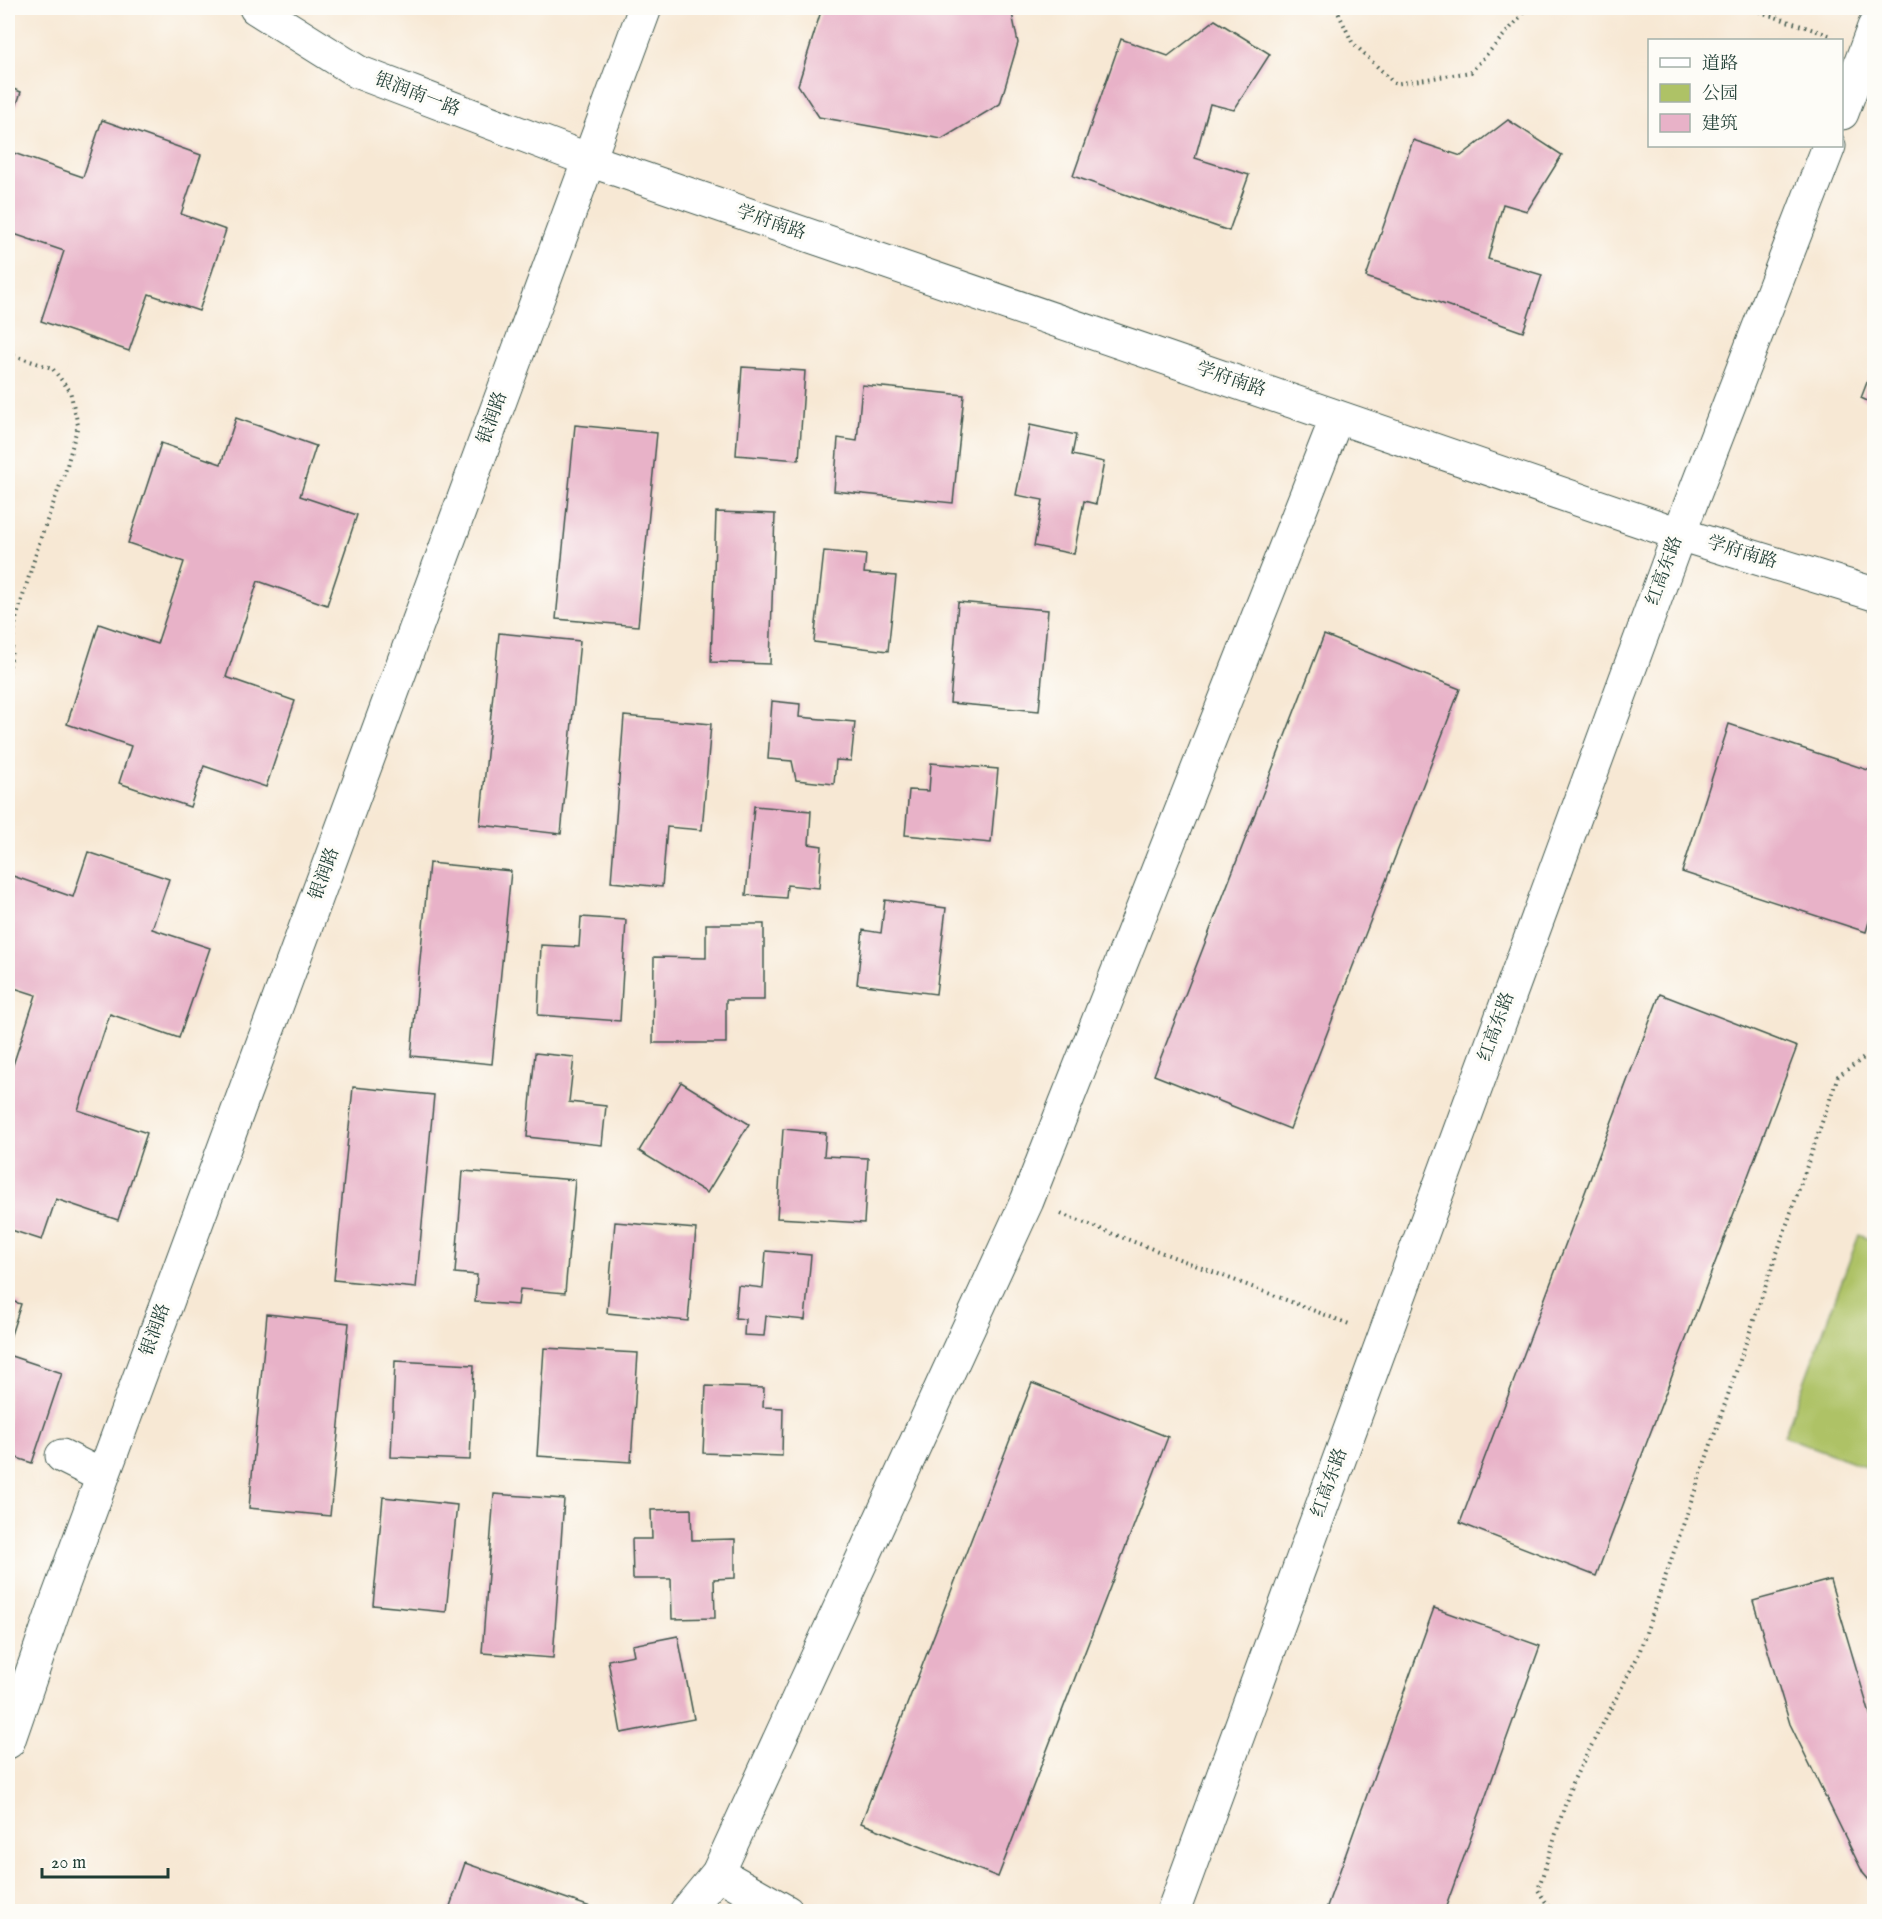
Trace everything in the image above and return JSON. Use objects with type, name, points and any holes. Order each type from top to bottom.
[{"type":"street","name":"银润南一路","points":[[256,8],[357,72],[589,160]]},
{"type":"street","name":"银润路","points":[[8,1742],[102,1476],[645,8]]},
{"type":"street","points":[[1843,110],[1871,38]]},
{"type":"street","name":"红高东路","points":[[1173,1911],[1679,534],[1829,147]]},
{"type":"street","name":"学府南路","points":[[589,160],[1679,534],[1875,594]]},
{"type":"street","points":[[686,1911],[718,1873],[1027,1201],[1338,417]]},
{"type":"street","points":[[62,1456],[102,1476]]},
{"type":"street","points":[[718,1873],[787,1911]]},
{"type":"path","points":[[1336,8],[1352,42],[1395,84],[1471,72],[1526,8]]},
{"type":"path","points":[[1748,8],[1871,38]]},
{"type":"path","points":[[8,354],[52,368],[70,391],[78,425],[66,469],[41,537],[16,619],[8,680]]},
{"type":"path","points":[[1552,1911],[1539,1890],[1572,1783],[1638,1656],[1838,1076],[1875,1052]]},
{"type":"path","points":[[1027,1201],[1383,1337]]},
{"type":"green space","points":[[1859,1235],[1874,1241],[1874,1470],[1784,1436]]},
{"type":"building","points":[[822,8],[1011,8],[1018,43],[1000,104],[942,139],[819,117],[798,85]]},
{"type":"building","points":[[1215,20],[1270,54],[1234,110],[1210,104],[1195,158],[1249,175],[1229,231],[1073,176],[1121,39],[1168,56]]},
{"type":"building","points":[[8,87],[21,92],[8,131]]},
{"type":"building","points":[[102,120],[201,155],[181,214],[226,230],[199,311],[149,294],[129,351],[41,321],[64,251],[8,232],[8,151],[83,177]]},
{"type":"building","points":[[1508,120],[1562,155],[1527,211],[1503,204],[1488,259],[1542,275],[1523,332],[1366,277],[1413,140],[1461,156]]},
{"type":"building","points":[[1874,364],[1874,404],[1861,398]]},
{"type":"building","points":[[742,367],[805,371],[799,460],[736,455]]},
{"type":"building","points":[[862,385],[964,395],[953,503],[834,491],[838,438],[857,441]]},
{"type":"building","points":[[236,418],[316,446],[300,496],[357,515],[327,605],[258,581],[226,677],[295,701],[266,787],[204,766],[190,807],[119,783],[131,746],[67,724],[99,624],[157,644],[184,562],[128,543],[161,443],[221,464]]},
{"type":"building","points":[[575,425],[657,433],[638,626],[556,619]]},
{"type":"building","points":[[1030,425],[1076,435],[1072,455],[1104,462],[1096,504],[1084,501],[1074,554],[1034,546],[1043,500],[1016,495]]},
{"type":"building","points":[[716,512],[775,514],[770,664],[711,662]]},
{"type":"building","points":[[824,551],[866,555],[864,573],[896,576],[888,651],[814,642]]},
{"type":"building","points":[[958,602],[1048,610],[1039,711],[950,703]]},
{"type":"building","points":[[499,633],[580,641],[561,834],[480,825]]},
{"type":"building","points":[[1324,635],[1460,689],[1290,1129],[1154,1075]]},
{"type":"building","points":[[772,701],[800,704],[799,717],[855,722],[851,761],[836,760],[834,784],[796,780],[792,761],[768,759]]},
{"type":"building","points":[[624,716],[711,724],[702,830],[667,827],[662,887],[611,882]]},
{"type":"building","points":[[1729,724],[1874,772],[1874,905],[1866,932],[1682,872]]},
{"type":"building","points":[[931,763],[998,769],[991,843],[905,835],[909,790],[929,791]]},
{"type":"building","points":[[754,806],[811,811],[809,844],[822,846],[819,888],[787,885],[786,898],[746,895]]},
{"type":"building","points":[[88,852],[169,879],[152,929],[210,948],[179,1038],[110,1014],[78,1110],[147,1133],[118,1220],[56,1199],[42,1240],[8,1229],[8,1076],[36,995],[8,986],[8,893],[13,876],[73,897]]},
{"type":"building","points":[[429,863],[511,871],[492,1064],[411,1056]]},
{"type":"building","points":[[885,900],[946,908],[936,994],[857,984],[863,930],[881,933]]},
{"type":"building","points":[[581,917],[626,920],[620,1021],[538,1015],[541,945],[579,947]]},
{"type":"building","points":[[706,924],[764,924],[764,1000],[726,1000],[726,1043],[653,1043],[654,957],[706,958]]},
{"type":"building","points":[[1660,994],[1797,1047],[1596,1576],[1460,1523]]},
{"type":"building","points":[[535,1053],[574,1057],[569,1102],[606,1106],[602,1145],[527,1137]]},
{"type":"building","points":[[681,1082],[749,1124],[707,1193],[639,1151]]},
{"type":"building","points":[[353,1087],[434,1095],[416,1288],[334,1280]]},
{"type":"building","points":[[783,1129],[826,1133],[824,1156],[868,1158],[864,1223],[777,1218]]},
{"type":"building","points":[[463,1171],[575,1180],[565,1293],[520,1289],[518,1305],[475,1302],[477,1275],[455,1273]]},
{"type":"building","points":[[615,1222],[696,1229],[688,1321],[607,1313]]},
{"type":"building","points":[[766,1251],[811,1255],[805,1320],[766,1316],[764,1336],[744,1335],[745,1319],[735,1318],[738,1285],[763,1288]]},
{"type":"building","points":[[8,1300],[21,1304],[8,1344]]},
{"type":"building","points":[[267,1314],[349,1323],[330,1516],[249,1508]]},
{"type":"building","points":[[544,1348],[638,1353],[631,1462],[537,1456]]},
{"type":"building","points":[[8,1355],[62,1373],[32,1463],[8,1455]]},
{"type":"building","points":[[395,1361],[474,1365],[470,1460],[391,1457]]},
{"type":"building","points":[[1032,1383],[1168,1437],[998,1877],[861,1823]]},
{"type":"building","points":[[706,1386],[764,1388],[763,1407],[783,1408],[782,1456],[703,1453]]},
{"type":"building","points":[[494,1494],[564,1499],[553,1658],[482,1653]]},
{"type":"building","points":[[383,1497],[457,1505],[446,1612],[373,1605]]},
{"type":"building","points":[[691,1509],[692,1540],[735,1539],[735,1578],[714,1579],[715,1618],[672,1619],[671,1579],[633,1579],[632,1539],[652,1539],[651,1510]]},
{"type":"building","points":[[1830,1580],[1874,1728],[1874,1886],[1863,1873],[1790,1724],[1753,1601]]},
{"type":"building","points":[[1434,1608],[1540,1646],[1444,1912],[1325,1912]]},
{"type":"building","points":[[678,1636],[694,1719],[621,1733],[608,1660],[634,1655],[632,1645]]},
{"type":"building","points":[[465,1863],[602,1911],[602,1912],[448,1912]]}]
